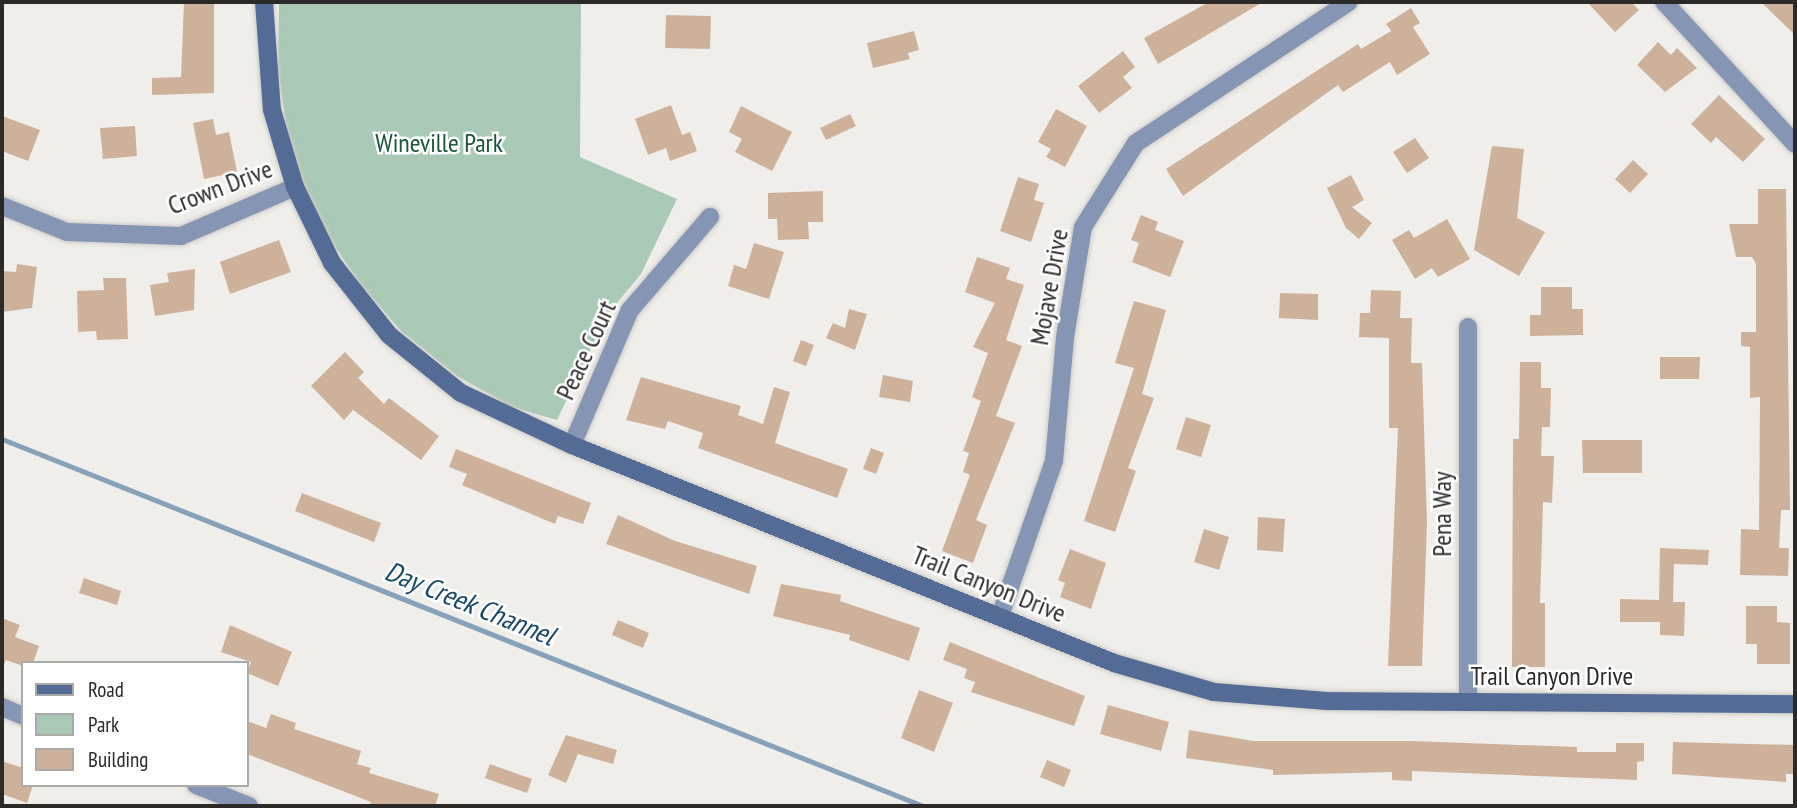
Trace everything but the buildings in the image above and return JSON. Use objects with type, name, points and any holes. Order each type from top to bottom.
[{"type":"street","name":"Trail Canyon Drive","points":[[264,2],[272,110],[295,187],[332,263],[389,335],[461,393],[572,445],[1114,663],[1214,692],[1327,701],[1795,704]]},
{"type":"street","name":"Mojave Drive","points":[[1000,616],[1054,461],[1065,337],[1083,227],[1136,143],[1349,2]]},
{"type":"street","points":[[1664,2],[1795,144]]},
{"type":"street","name":"Crown Drive","points":[[2,206],[67,232],[181,236],[295,187]]},
{"type":"street","name":"Peace Court","points":[[572,445],[630,310],[710,217]]},
{"type":"street","name":"Pena Way","points":[[1468,327],[1468,702]]},
{"type":"street","points":[[2,707],[21,715]]},
{"type":"street","points":[[201,787],[249,806]]},
{"type":"green space","name":"Wineville Park","points":[[279,2],[581,2],[580,157],[677,199],[641,274],[607,315],[557,420],[512,407],[457,376],[402,332],[361,285],[319,223],[290,154],[278,68]]},
{"type":"waterway","name":"Day Creek Channel","points":[[2,439],[923,806]]}]
